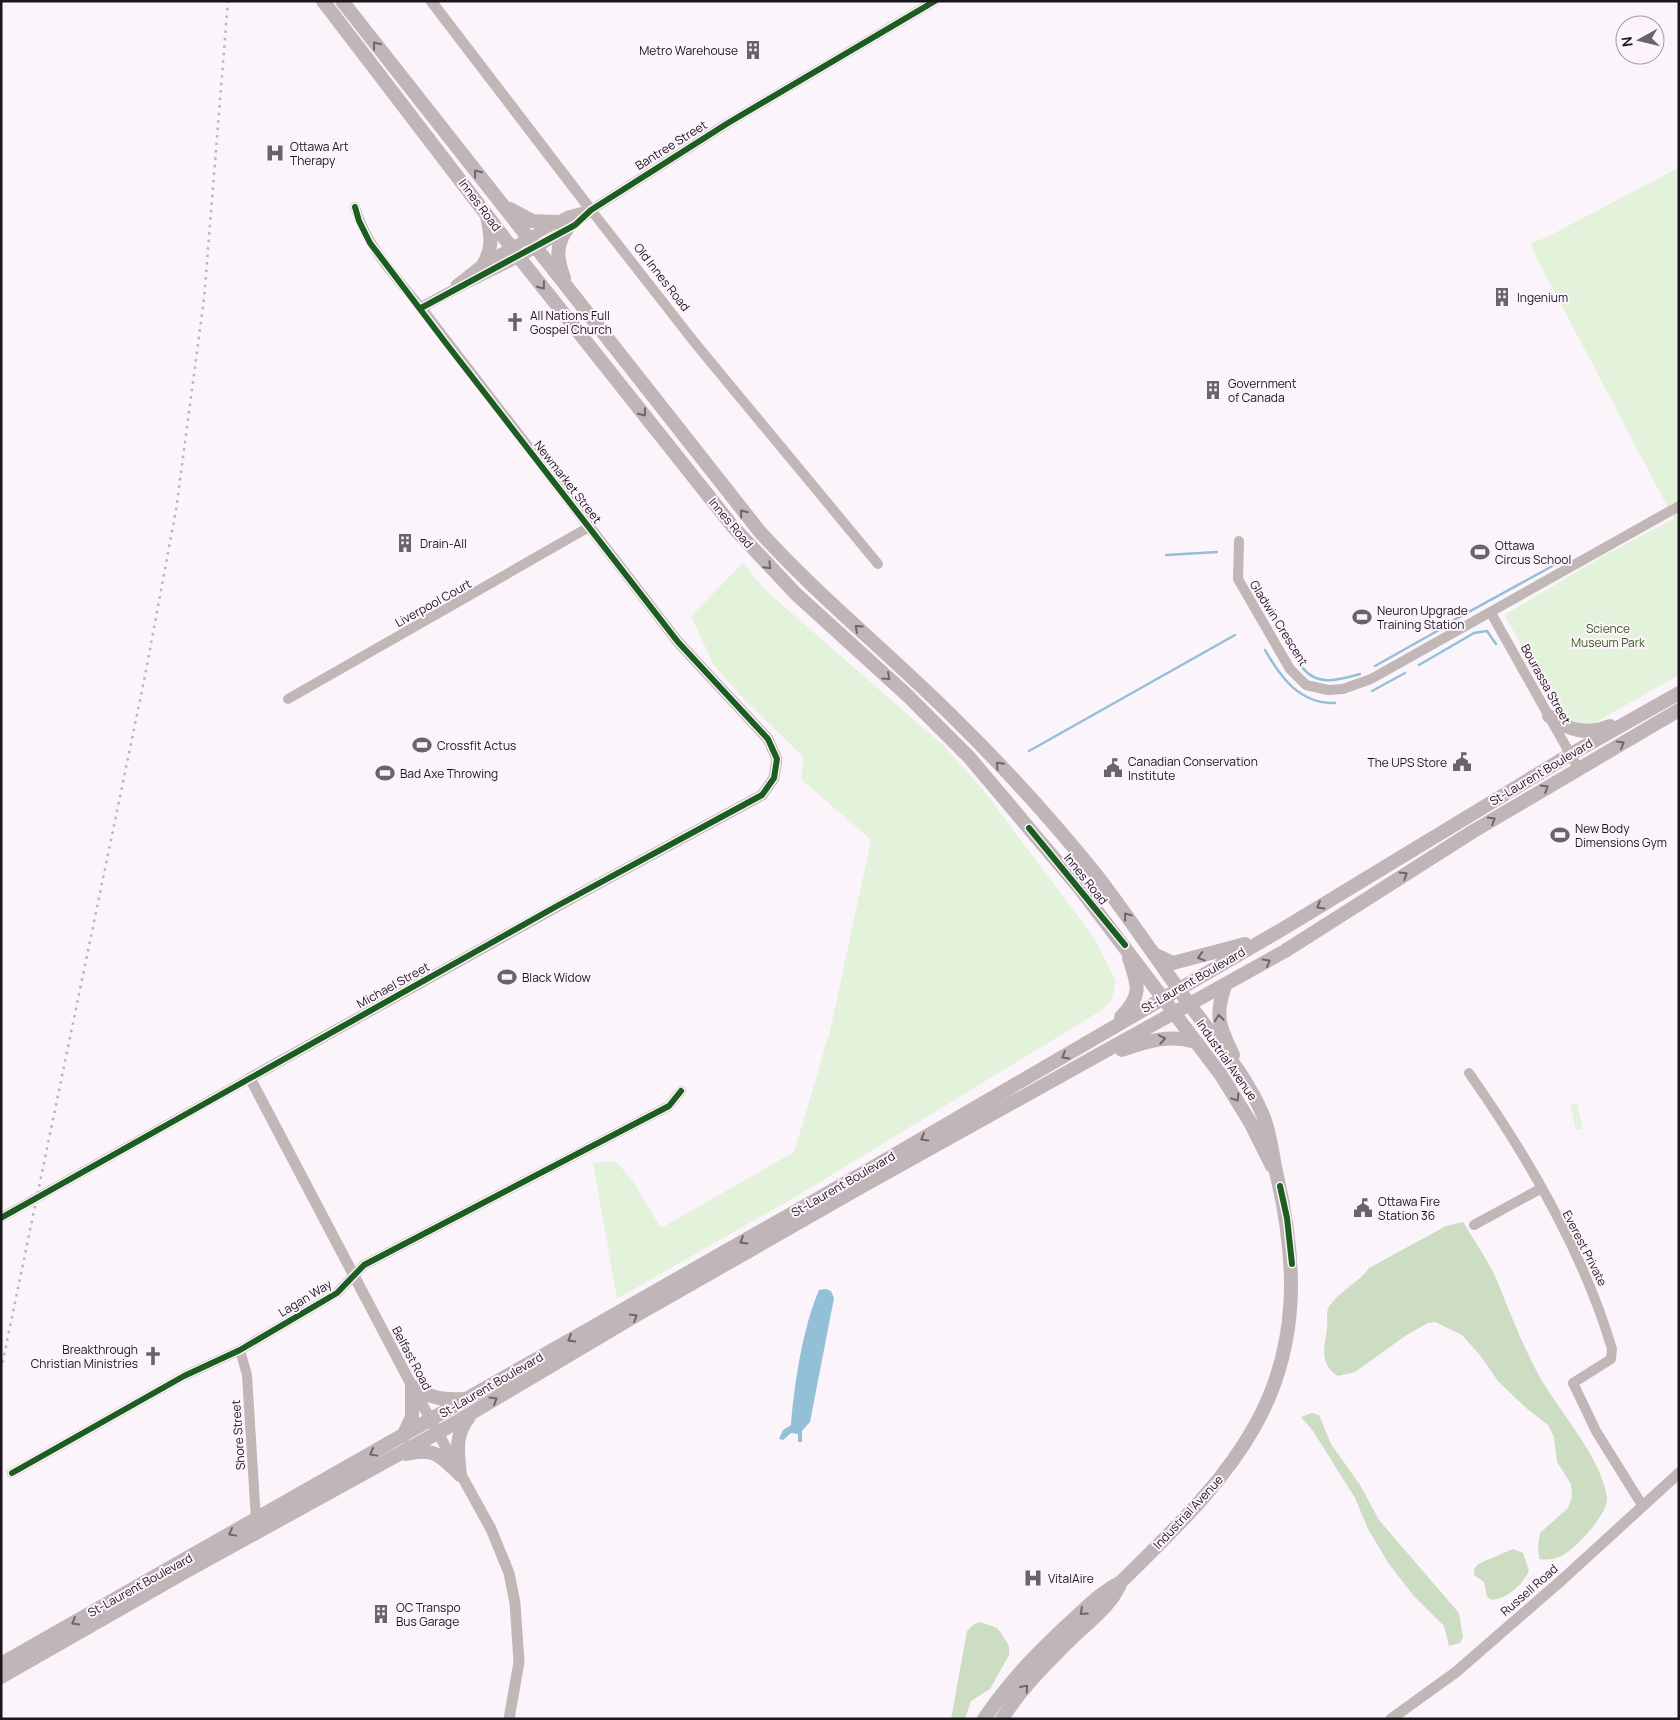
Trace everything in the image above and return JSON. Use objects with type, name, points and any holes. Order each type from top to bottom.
[{"type":"main road","name":"Innes Road","points":[[323,1],[515,251],[743,538],[796,594],[913,701],[982,771],[1124,945],[1173,1013]]},
{"type":"main road","name":"Innes Road","points":[[342,1],[760,532],[798,573],[974,738],[1097,877],[1156,955],[1189,1004]]},
{"type":"main road","points":[[499,201],[527,219],[563,225],[557,255],[567,288]]},
{"type":"main road","points":[[484,263],[489,255],[492,244],[486,212]]},
{"type":"main road","name":"St-Laurent Boulevard","points":[[862,1180],[1570,754],[1679,693]]},
{"type":"main road","name":"St-Laurent Boulevard","points":[[1,1664],[466,1399],[862,1180],[1225,986],[1299,943],[1472,832],[1679,710]]},
{"type":"main road","points":[[1549,716],[1563,726],[1582,732],[1603,728],[1639,715]]},
{"type":"main road","points":[[1156,955],[1169,962],[1186,961],[1265,938]]},
{"type":"main road","points":[[1107,1032],[1132,1006],[1137,994],[1135,977],[1124,945]]},
{"type":"main road","points":[[1225,986],[1218,1010],[1218,1018],[1243,1079]]},
{"type":"main road","name":"Industrial Avenue","points":[[984,1719],[1002,1691],[1046,1645],[1108,1589],[1121,1582],[1215,1486],[1257,1422],[1279,1368],[1291,1316],[1292,1278],[1287,1218],[1269,1129],[1260,1108],[1243,1079],[1189,1004]]},
{"type":"main road","name":"Industrial Avenue","points":[[1173,1013],[1236,1098],[1277,1175]]},
{"type":"main road","points":[[1082,1064],[1140,1043],[1174,1037],[1196,1042]]},
{"type":"main road","name":"St-Laurent Boulevard","points":[[1,1677],[185,1572],[437,1434],[635,1316],[784,1224]]},
{"type":"main road","points":[[412,1386],[424,1394],[436,1398],[466,1399]]},
{"type":"main road","points":[[402,1437],[412,1417],[412,1386]]},
{"type":"main road","points":[[460,1475],[458,1436],[462,1425],[472,1413]]},
{"type":"main road","points":[[396,1456],[417,1451],[432,1452],[442,1456],[460,1475]]},
{"type":"main road","name":"Industrial Avenue","points":[[1002,1719],[1016,1698],[1050,1660],[1115,1597],[1121,1582]]},
{"type":"street","name":"Old Innes Road","points":[[431,1],[591,210],[696,343],[878,564]]},
{"type":"street","name":"Bantree Street","points":[[449,291],[484,263],[532,243],[591,210],[728,123],[935,1]]},
{"type":"street","name":"Newmarket Street","points":[[355,208],[370,243],[678,642],[768,739],[777,759]]},
{"type":"street","name":"Bantree Street","points":[[421,308],[515,251]]},
{"type":"street","name":"Gladwin Crescent","points":[[1239,541],[1238,579],[1290,670],[1306,685],[1328,690],[1343,689],[1361,684],[1491,613],[1679,506]]},
{"type":"street","name":"Liverpool Court","points":[[288,699],[589,527]]},
{"type":"street","name":"Bourassa Street","points":[[1491,613],[1578,768]]},
{"type":"street","name":"Michael Street","points":[[1,1218],[578,895],[762,795],[774,778],[777,759]]},
{"type":"street","name":"Everest Private","points":[[1469,1073],[1500,1118],[1587,1275],[1612,1349],[1611,1360],[1573,1383],[1596,1430],[1642,1505]]},
{"type":"street","name":"Belfast Road","points":[[250,1078],[437,1434],[491,1529],[509,1573],[515,1602],[519,1662],[508,1719]]},
{"type":"street","name":"Lagan Way","points":[[12,1473],[184,1376],[240,1350],[337,1293],[364,1266],[669,1106],[681,1091]]},
{"type":"street","points":[[1474,1225],[1540,1189]]},
{"type":"street","name":"Shore Street","points":[[240,1350],[247,1375],[256,1520]]},
{"type":"street","name":"Russell Road","points":[[1391,1719],[1456,1672],[1679,1474]]},
{"type":"green space","name":"Science Museum Park","points":[[1678,168],[1679,675],[1591,725],[1579,725],[1565,718],[1504,615],[1605,555],[1674,519],[1534,253],[1531,243],[1545,238]]},
{"type":"green space","points":[[743,563],[764,589],[945,747],[984,791],[1094,938],[1116,981],[1112,999],[1102,1010],[802,1193],[617,1299],[593,1163],[616,1161],[634,1183],[661,1228],[794,1152],[830,1031],[871,840],[801,779],[804,758],[741,696],[713,664],[691,616]]},
{"type":"green space","points":[[1577,1103],[1583,1129],[1576,1130],[1570,1105]]},
{"type":"green space","points":[[1463,1222],[1496,1278],[1520,1338],[1537,1372],[1588,1450],[1603,1482],[1607,1498],[1606,1505],[1597,1522],[1574,1547],[1555,1558],[1539,1559],[1540,1533],[1568,1508],[1572,1497],[1571,1484],[1557,1462],[1554,1437],[1548,1425],[1526,1408],[1498,1381],[1479,1354],[1462,1335],[1435,1322],[1428,1323],[1408,1334],[1355,1372],[1338,1376],[1332,1371],[1325,1360],[1324,1348],[1328,1308],[1339,1295],[1369,1268],[1446,1226]]},
{"type":"green space","points":[[1312,1413],[1319,1415],[1331,1444],[1360,1485],[1379,1520],[1459,1613],[1463,1637],[1460,1643],[1449,1646],[1444,1626],[1413,1595],[1389,1564],[1368,1529],[1355,1498],[1313,1431],[1301,1417]]},
{"type":"green space","points":[[1513,1549],[1523,1553],[1529,1571],[1523,1581],[1509,1594],[1492,1600],[1487,1597],[1484,1582],[1474,1575],[1474,1569],[1478,1564]]},
{"type":"green space","points":[[980,1622],[997,1628],[1009,1646],[1009,1655],[990,1689],[971,1701],[965,1719],[951,1719],[967,1631],[974,1624]]},
{"type":"water","points":[[826,1289],[831,1291],[834,1298],[810,1422],[802,1431],[802,1442],[798,1442],[798,1434],[791,1433],[783,1440],[779,1439],[783,1430],[791,1425],[800,1356],[813,1305],[819,1290]]},
{"type":"waterway","points":[[1166,555],[1217,552]]},
{"type":"waterway","points":[[1454,620],[1556,564]]},
{"type":"waterway","points":[[1375,666],[1439,630]]},
{"type":"waterway","points":[[1419,665],[1474,633],[1487,631],[1496,644]]},
{"type":"waterway","points":[[1029,751],[1235,635]]},
{"type":"waterway","points":[[1265,650],[1285,679],[1302,694],[1312,699],[1335,703]]},
{"type":"waterway","points":[[1302,667],[1308,673],[1321,680],[1336,680],[1360,674]]},
{"type":"waterway","points":[[1372,691],[1405,673]]},
{"type":"railway","points":[[1,1370],[145,676],[176,510],[204,299],[228,1]]},
{"type":"cycle path","points":[[421,308],[575,225],[591,210],[728,123],[935,1]]},
{"type":"cycle path","points":[[1,1218],[557,906],[762,795],[774,778],[777,759],[768,739],[678,642],[445,342],[370,243],[359,221],[355,207]]},
{"type":"cycle path","points":[[1029,828],[1125,945]]},
{"type":"cycle path","points":[[12,1473],[184,1376],[240,1350],[337,1293],[364,1265],[669,1106],[681,1091]]},
{"type":"cycle path","points":[[1280,1186],[1287,1218],[1292,1264]]},
{"type":"place","name":"Metro Warehouse","points":[[753,50]]},
{"type":"place","name":"Ottawa Art Therapy","points":[[275,153]]},
{"type":"place","name":"Ingenium","points":[[1502,297]]},
{"type":"place","name":"All Nations Full Gospel Church","points":[[515,322]]},
{"type":"place","name":"Government of Canada","points":[[1213,390]]},
{"type":"place","name":"Drain-All","points":[[405,543]]},
{"type":"place","name":"Ottawa Circus School","points":[[1480,552]]},
{"type":"place","name":"Neuron Upgrade Training Station","points":[[1362,617]]},
{"type":"place","name":"Crossfit Actus","points":[[422,745]]},
{"type":"place","name":"The UPS Store","points":[[1462,762]]},
{"type":"place","name":"Canadian Conservation Institute","points":[[1113,768]]},
{"type":"place","name":"Bad Axe Throwing","points":[[385,773]]},
{"type":"place","name":"New Body Dimensions Gym","points":[[1560,835]]},
{"type":"place","name":"Black Widow","points":[[507,977]]},
{"type":"place","name":"Ottawa Fire Station 36","points":[[1363,1208]]},
{"type":"place","name":"Breakthrough Christian Ministries","points":[[153,1356]]},
{"type":"place","name":"VitalAire","points":[[1033,1578]]},
{"type":"place","name":"OC Transpo Bus Garage","points":[[381,1614]]}]
